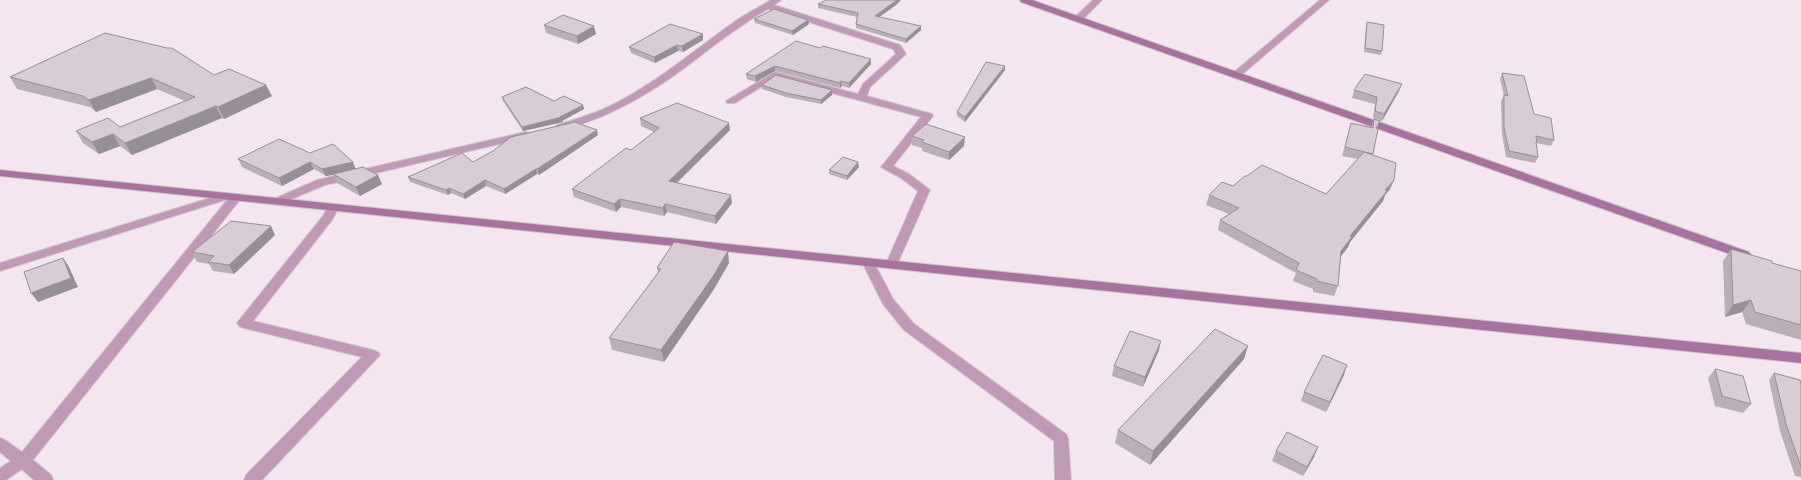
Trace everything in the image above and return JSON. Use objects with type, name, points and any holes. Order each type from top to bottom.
[{"type":"main road","points":[[1024,0],[1756,258]]},
{"type":"main road","points":[[0,173],[1801,358]]},
{"type":"street","points":[[548,130],[607,111],[669,76],[745,19],[777,0]]},
{"type":"street","points":[[1078,19],[1098,0]]},
{"type":"street","points":[[1236,75],[1325,0]]},
{"type":"street","points":[[768,6],[897,47],[900,54],[866,86],[860,98]]},
{"type":"street","points":[[731,101],[775,75],[928,116],[886,168],[905,176],[924,190],[892,264]]},
{"type":"street","points":[[278,201],[320,182],[533,133]]},
{"type":"street","points":[[0,267],[231,196]]},
{"type":"street","points":[[0,476],[23,461],[231,196]]},
{"type":"street","points":[[252,480],[373,355],[244,323],[328,217],[333,207]]},
{"type":"street","points":[[868,262],[888,301],[909,327],[1061,438],[1062,480]]},
{"type":"street","points":[[0,444],[45,480]]},
{"type":"building","points":[[826,0],[897,0],[875,16],[921,26],[906,39],[856,24],[858,13],[818,4]]},
{"type":"building","points":[[774,9],[808,20],[792,31],[754,19]]},
{"type":"building","points":[[563,15],[594,26],[577,36],[544,25]]},
{"type":"building","points":[[1367,22],[1384,25],[1382,51],[1365,48]]},
{"type":"building","points":[[670,24],[703,34],[682,46],[677,45],[654,57],[629,47]]},
{"type":"building","points":[[105,33],[172,48],[214,75],[229,69],[266,85],[218,107],[216,106],[125,143],[113,134],[92,142],[76,131],[108,118],[120,127],[195,97],[151,78],[89,100],[83,96],[10,77]]},
{"type":"building","points":[[796,41],[820,48],[823,46],[871,59],[849,83],[841,81],[840,83],[775,66],[755,76],[746,74]]},
{"type":"building","points":[[986,62],[1005,66],[965,117],[957,112]]},
{"type":"building","points":[[1502,73],[1524,76],[1534,114],[1551,118],[1554,140],[1536,136],[1538,157],[1509,151],[1504,128],[1504,95],[1508,96]]},
{"type":"building","points":[[1365,74],[1402,84],[1384,114],[1375,111],[1377,97],[1354,90]]},
{"type":"building","points":[[776,75],[832,90],[821,100],[786,93],[762,85]]},
{"type":"building","points":[[526,87],[554,101],[564,96],[583,105],[560,117],[562,117],[522,127],[502,97]]},
{"type":"building","points":[[677,103],[729,123],[669,181],[731,195],[715,216],[665,204],[663,208],[620,199],[614,204],[572,189],[626,148],[631,150],[659,128],[640,118]]},
{"type":"building","points":[[1374,119],[1380,121],[1376,128],[1378,129],[1373,154],[1345,147],[1351,123],[1373,128]]},
{"type":"building","points":[[575,122],[597,130],[504,189],[485,180],[463,194],[449,188],[446,190],[408,177],[462,153],[473,162],[493,151],[511,137]]},
{"type":"building","points":[[926,124],[965,137],[949,152],[922,142],[924,140],[912,136]]},
{"type":"building","points":[[279,139],[310,153],[333,144],[353,162],[322,169],[310,162],[279,178],[238,159]]},
{"type":"building","points":[[1364,152],[1396,163],[1394,180],[1385,190],[1387,191],[1350,236],[1352,237],[1341,251],[1338,286],[1317,281],[1317,279],[1296,270],[1299,263],[1220,220],[1239,208],[1209,195],[1222,182],[1233,186],[1262,165],[1326,194]]},
{"type":"building","points":[[843,157],[858,162],[847,176],[829,170]]},
{"type":"building","points":[[363,167],[378,175],[356,187],[333,174]]},
{"type":"building","points":[[231,221],[271,226],[229,265],[208,262],[214,256],[192,252]]},
{"type":"building","points":[[674,242],[728,251],[712,278],[661,350],[609,338],[661,269],[657,268]]},
{"type":"building","points":[[1731,249],[1801,271],[1801,325],[1755,312],[1751,300],[1733,305]]},
{"type":"building","points":[[63,258],[71,278],[31,293],[24,272]]},
{"type":"building","points":[[1215,329],[1248,346],[1153,451],[1118,430]]},
{"type":"building","points":[[1130,331],[1161,341],[1145,377],[1114,366]]},
{"type":"building","points":[[1323,355],[1347,365],[1330,402],[1304,392]]},
{"type":"building","points":[[1715,369],[1743,376],[1751,404],[1722,396]]},
{"type":"building","points":[[1774,373],[1800,380],[1801,467],[1786,424]]},
{"type":"building","points":[[1287,432],[1318,447],[1307,467],[1276,451]]}]
